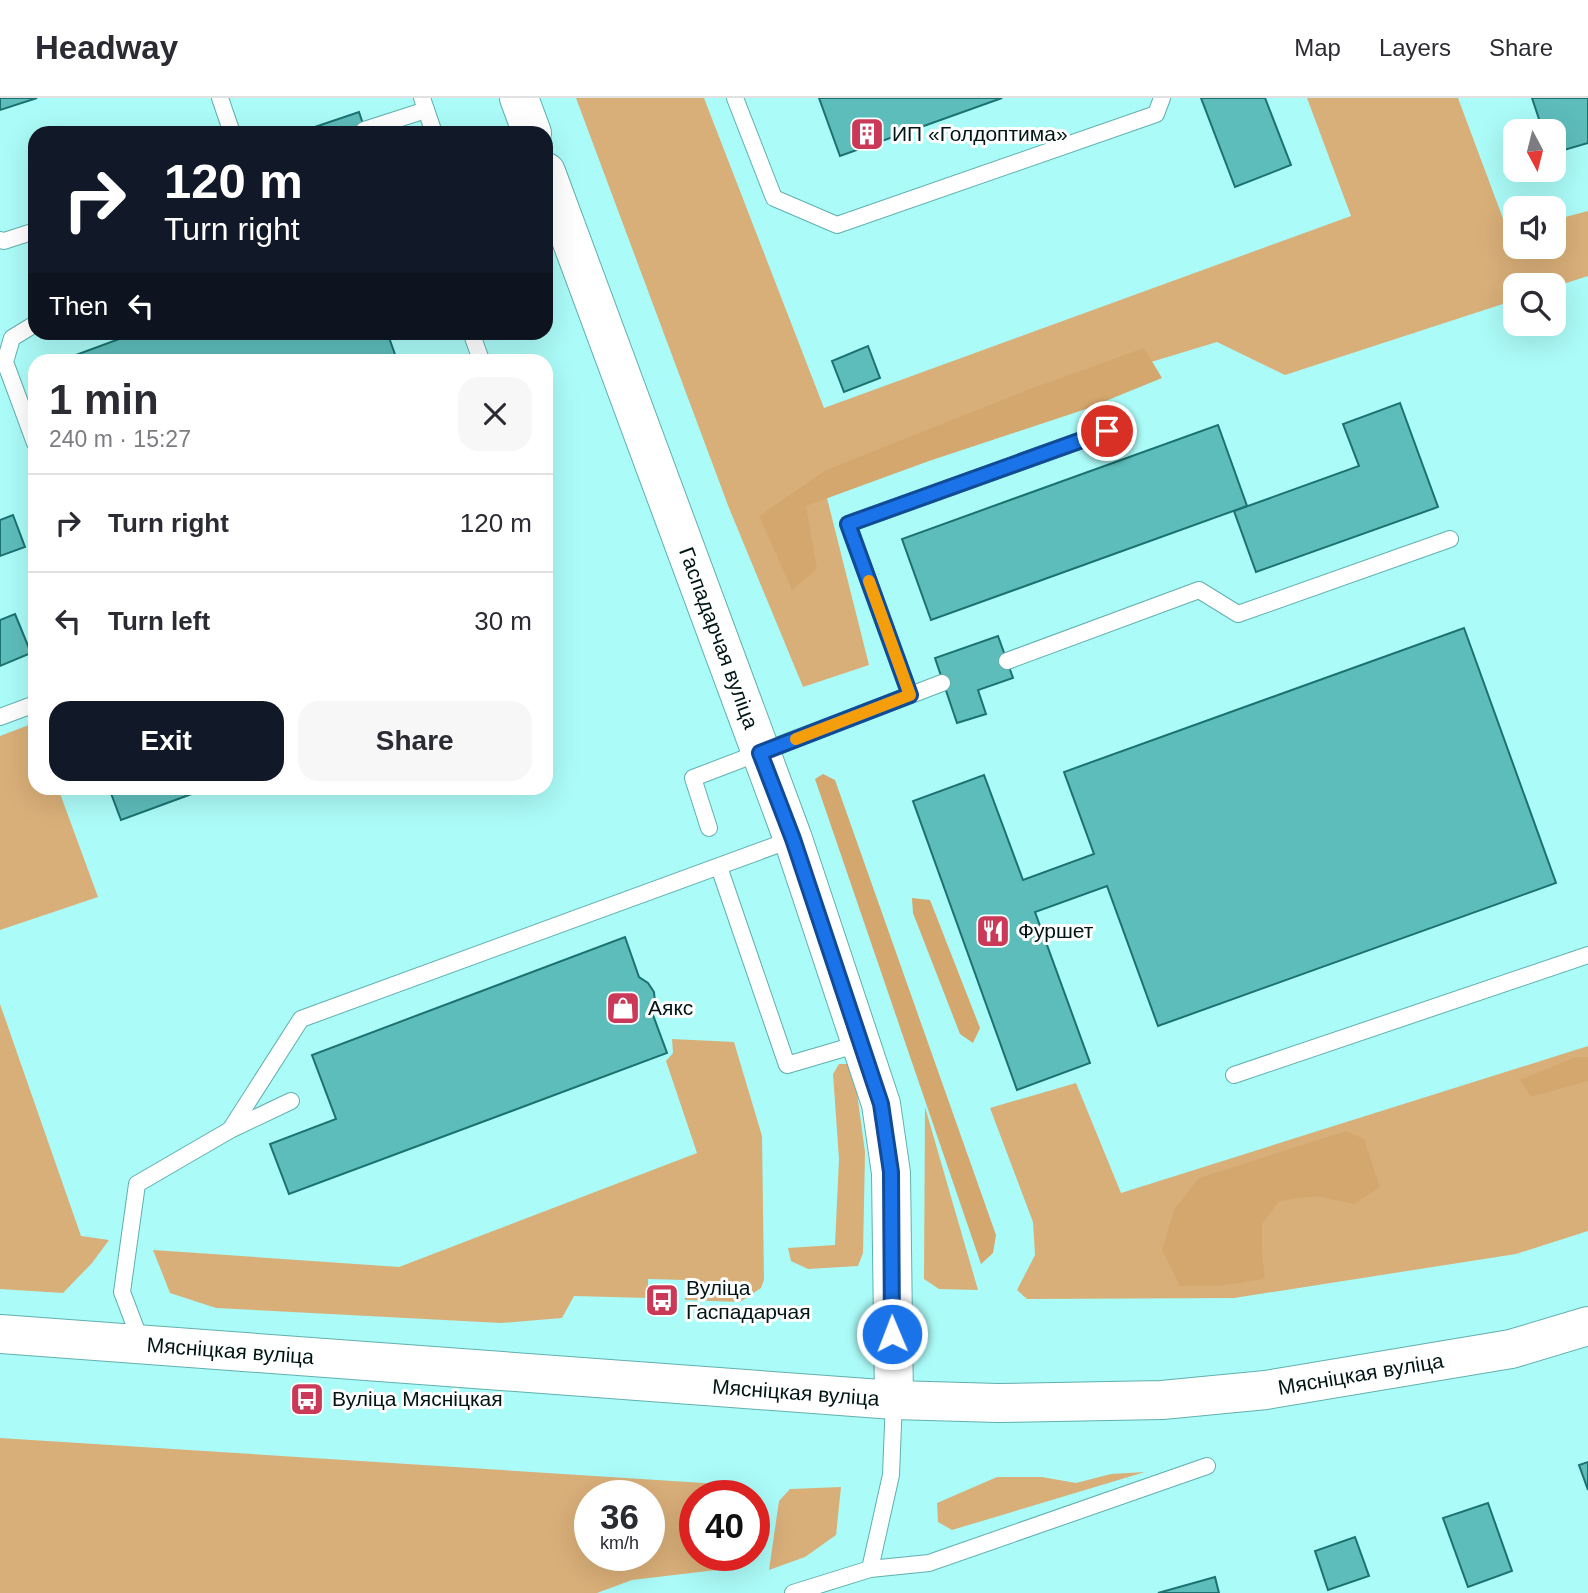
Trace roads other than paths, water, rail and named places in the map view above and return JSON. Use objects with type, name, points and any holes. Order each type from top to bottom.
[{"type":"main road","points":[[519,98],[529,126]]},
{"type":"main road","name":"Гаспадарчая вуліца","points":[[553,191],[793,839],[881,1104],[891,1172],[894,1400]]},
{"type":"main road","name":"Мясніцкая вуліца","points":[[0,1334],[894,1400],[999,1403],[1162,1401],[1253,1391],[1511,1349],[1588,1326]]},
{"type":"lane","points":[[220,98],[230,126]]},
{"type":"lane","points":[[735,98],[774,198],[837,225],[1156,114],[1162,98]]},
{"type":"lane","points":[[374,126],[424,104],[432,126]]},
{"type":"lane","points":[[0,240],[28,233]]},
{"type":"lane","points":[[28,328],[12,338],[5,362],[28,424]]},
{"type":"lane","points":[[910,695],[848,524],[1107,431]]},
{"type":"lane","points":[[1007,661],[1199,590],[1238,614],[1450,539]]},
{"type":"lane","points":[[709,828],[693,778],[942,682]]},
{"type":"lane","points":[[0,717],[28,707]]},
{"type":"lane","points":[[230,1130],[301,1019],[793,839]]},
{"type":"lane","points":[[719,867],[788,1065],[862,1043]]},
{"type":"lane","points":[[1234,1075],[1588,955]]},
{"type":"lane","points":[[142,1345],[122,1292],[137,1184],[230,1130],[292,1101]]},
{"type":"lane","points":[[870,1569],[891,1475],[894,1400]]},
{"type":"lane","points":[[793,1593],[870,1569],[929,1563],[1207,1466]]},
{"type":"place","name":"ИП «Голдоптима»","points":[[867,134]]},
{"type":"place","name":"Фуршет","points":[[993,931]]},
{"type":"place","name":"Аякс","points":[[623,1008]]},
{"type":"place","name":"Вуліца Гаспадарчая","points":[[662,1300]]},
{"type":"place","name":"Вуліца Мясніцкая","points":[[307,1399]]}]
